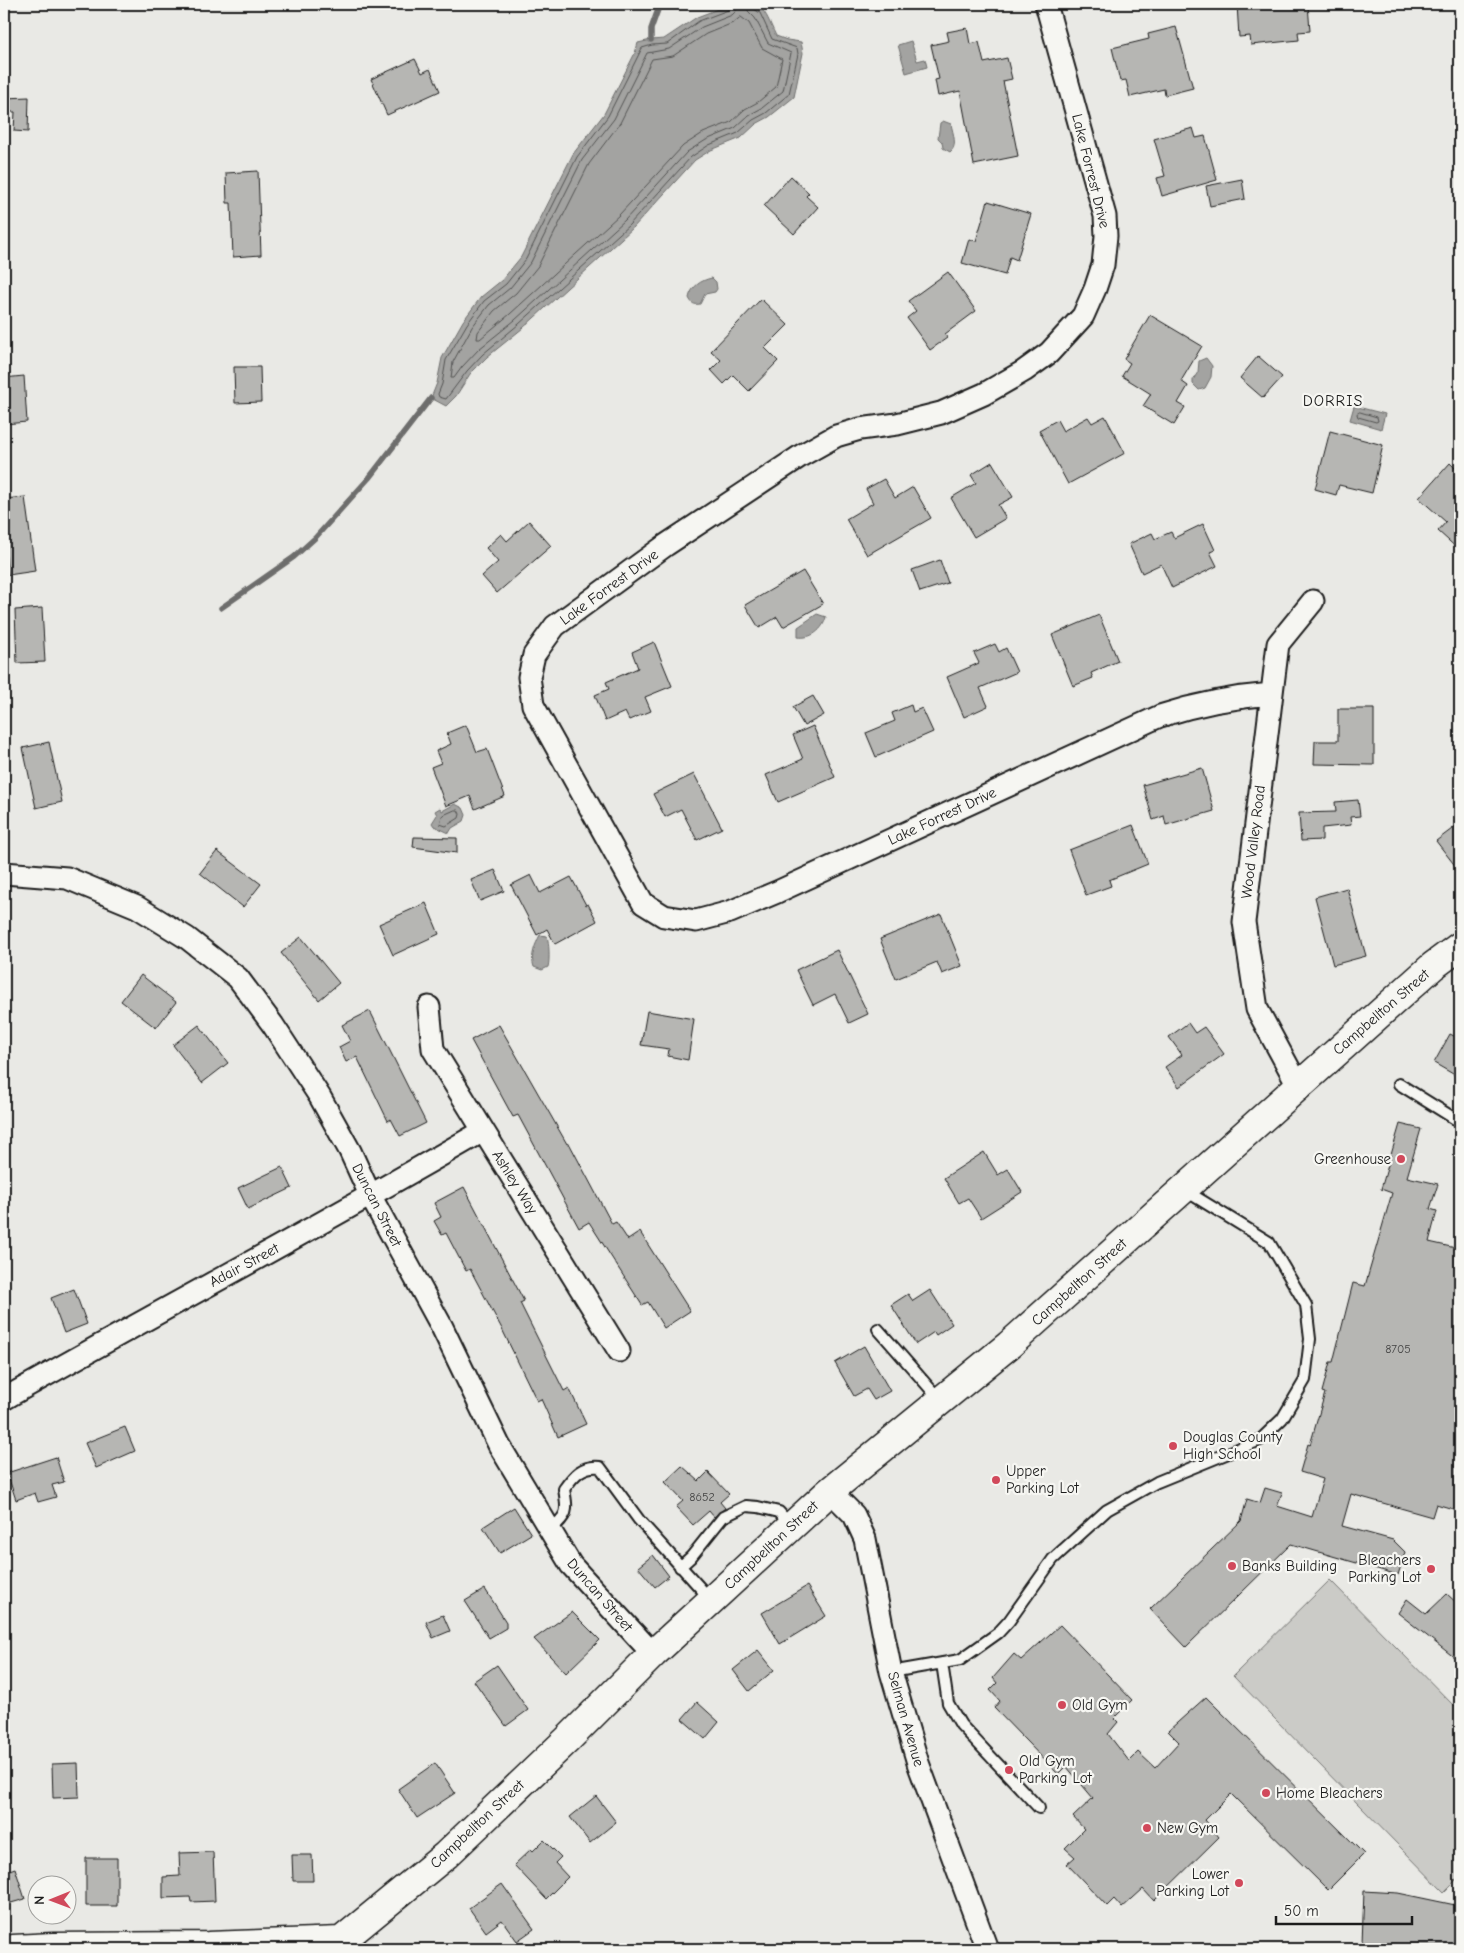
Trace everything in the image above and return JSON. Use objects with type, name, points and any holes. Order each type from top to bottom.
[{"type":"main road","name":"Campbellton Street","points":[[12,1949],[53,1947],[341,1945],[446,1855],[567,1740],[653,1654],[830,1491],[1009,1345],[1298,1085],[1433,966],[1460,946]]},
{"type":"street","name":"Lake Forrest Drive","points":[[1046,4],[1105,216],[1106,236],[1103,265],[1083,316],[1049,353],[1024,371],[984,394],[941,413],[897,424],[860,429],[836,436],[802,455],[666,546],[556,626],[534,655],[529,676],[534,704],[643,903],[664,916],[696,921],[730,912],[776,892],[1160,716],[1192,705],[1240,696],[1271,694]]},
{"type":"street","name":"Wood Valley Road","points":[[1298,1085],[1257,1010],[1244,922],[1278,644],[1313,601]]},
{"type":"street","name":"Duncan Street","points":[[4,873],[67,878],[137,907],[186,938],[238,978],[273,1025],[320,1097],[350,1151],[371,1197],[442,1327],[499,1444],[571,1565],[653,1654]]},
{"type":"street","name":"Ashley Way","points":[[429,1007],[433,1049],[619,1351]]},
{"type":"street","name":"Adair Street","points":[[4,1399],[188,1295],[371,1197],[483,1131]]},
{"type":"street","name":"Selman Avenue","points":[[830,1491],[854,1515],[865,1539],[891,1672],[918,1763],[987,1949]]},
{"type":"lane","points":[[1398,1084],[1460,1122]]},
{"type":"lane","points":[[891,1672],[960,1660],[988,1641],[1009,1621],[1053,1559],[1107,1510],[1157,1482],[1260,1440],[1282,1419],[1305,1380],[1310,1339],[1306,1305],[1268,1242],[1183,1189]]},
{"type":"lane","points":[[878,1329],[941,1400]]},
{"type":"lane","points":[[550,1530],[565,1517],[567,1507],[564,1489],[576,1473],[590,1466],[600,1467],[639,1520],[711,1601]]},
{"type":"lane","points":[[680,1567],[690,1558],[724,1517],[746,1506],[779,1512],[792,1526]]},
{"type":"lane","points":[[942,1663],[948,1703],[961,1725],[1039,1808]]},
{"type":"shaded area","points":[[1330,1580],[1460,1712],[1460,1876],[1444,1892],[1233,1676]]},
{"type":"water","points":[[731,4],[756,6],[765,13],[776,36],[801,42],[803,53],[794,97],[769,117],[756,124],[741,138],[711,150],[695,160],[633,228],[523,328],[487,357],[470,374],[456,396],[446,406],[431,398],[437,383],[442,358],[463,321],[481,297],[502,280],[521,257],[573,154],[604,114],[635,53],[638,43],[664,39],[697,17]]},
{"type":"water","points":[[911,41],[917,61],[925,59],[927,67],[906,73],[898,45]]},
{"type":"water","points":[[943,121],[951,124],[953,132],[954,146],[950,152],[943,148],[942,142],[938,138],[940,123]]},
{"type":"water","points":[[712,278],[716,282],[717,289],[715,292],[705,294],[700,304],[692,303],[689,298],[694,287],[704,280]]},
{"type":"water","points":[[1206,358],[1212,366],[1211,377],[1205,388],[1199,390],[1193,384],[1193,380],[1198,372],[1199,361]]},
{"type":"water","points":[[1354,406],[1385,414],[1381,429],[1350,420]]},
{"type":"water","points":[[817,614],[826,617],[819,630],[807,637],[798,637],[798,627]]},
{"type":"water","points":[[455,804],[463,808],[466,815],[464,821],[452,828],[449,833],[434,826],[432,823],[437,815],[435,811],[440,808],[442,811]]},
{"type":"water","points":[[540,935],[547,936],[549,951],[548,967],[542,970],[534,967],[533,959]]},
{"type":"building","points":[[1237,4],[1308,4],[1310,31],[1298,32],[1299,40],[1251,45],[1250,36],[1239,37]]},
{"type":"building","points":[[1176,27],[1193,88],[1165,95],[1164,89],[1130,97],[1126,80],[1120,81],[1112,48],[1149,39],[1148,34]]},
{"type":"building","points":[[967,28],[970,44],[979,42],[984,63],[1007,58],[1012,79],[1003,81],[1018,156],[974,165],[960,91],[938,96],[935,80],[939,79],[931,45],[949,41],[947,32]]},
{"type":"building","points":[[415,59],[422,73],[430,69],[440,91],[387,115],[371,79]]},
{"type":"building","points":[[29,97],[28,132],[14,131],[15,112],[4,112],[4,98]]},
{"type":"building","points":[[1193,128],[1196,138],[1205,136],[1217,180],[1162,196],[1157,178],[1165,176],[1154,139]]},
{"type":"building","points":[[258,171],[261,255],[233,257],[231,203],[227,203],[226,173]]},
{"type":"building","points":[[791,176],[809,193],[806,196],[818,207],[794,234],[764,206]]},
{"type":"building","points":[[1242,179],[1245,199],[1210,206],[1206,186]]},
{"type":"building","points":[[988,201],[1031,214],[1017,260],[1010,257],[1005,275],[962,263],[969,239],[976,241]]},
{"type":"building","points":[[948,272],[976,311],[945,334],[947,338],[930,350],[907,318],[916,311],[908,301]]},
{"type":"building","points":[[761,299],[788,325],[765,348],[778,361],[749,391],[733,375],[724,384],[711,370],[721,360],[711,351]]},
{"type":"building","points":[[1150,315],[1202,346],[1181,381],[1188,386],[1178,403],[1185,407],[1174,425],[1143,406],[1151,394],[1122,376],[1130,363],[1124,359]]},
{"type":"building","points":[[1258,356],[1282,377],[1263,398],[1240,378]]},
{"type":"building","points":[[234,367],[260,367],[261,402],[235,403]]},
{"type":"building","points":[[24,376],[27,422],[4,424],[4,378]]},
{"type":"building","points":[[1105,416],[1125,453],[1068,484],[1039,430],[1057,420],[1063,431],[1088,417],[1092,423]]},
{"type":"building","points":[[1330,431],[1383,445],[1372,493],[1339,485],[1336,495],[1315,489]]},
{"type":"building","points":[[992,462],[1013,497],[998,505],[1006,518],[974,537],[951,498],[976,483],[971,475]]},
{"type":"building","points":[[1450,463],[1460,473],[1460,551],[1438,531],[1446,522],[1419,498]]},
{"type":"building","points":[[884,479],[895,498],[913,487],[931,518],[867,555],[846,519],[873,503],[866,489]]},
{"type":"building","points":[[25,497],[35,571],[8,575],[4,543],[4,499]]},
{"type":"building","points":[[529,521],[551,546],[497,593],[482,576],[498,562],[486,548],[501,534],[507,541]]},
{"type":"building","points":[[1203,524],[1215,550],[1210,552],[1217,566],[1172,588],[1161,564],[1142,573],[1129,544],[1152,533],[1155,539],[1171,532],[1174,538]]},
{"type":"building","points":[[940,560],[948,583],[920,592],[912,570]]},
{"type":"building","points":[[803,571],[823,604],[783,627],[777,617],[759,628],[745,605]]},
{"type":"building","points":[[42,608],[45,662],[17,663],[15,610]]},
{"type":"building","points":[[1099,615],[1118,661],[1091,673],[1093,678],[1073,686],[1052,635]]},
{"type":"building","points":[[654,642],[672,686],[645,697],[651,711],[629,720],[625,712],[605,721],[595,695],[609,689],[606,682],[638,668],[632,652]]},
{"type":"building","points":[[995,644],[999,652],[1006,648],[1017,672],[980,688],[988,706],[964,717],[947,677],[979,663],[974,653]]},
{"type":"building","points":[[813,696],[824,715],[804,726],[793,707]]},
{"type":"building","points":[[911,705],[913,712],[922,708],[933,732],[876,757],[866,733],[895,721],[892,713]]},
{"type":"building","points":[[1338,709],[1374,709],[1374,765],[1314,764],[1315,741],[1338,741]]},
{"type":"building","points":[[466,725],[477,752],[487,749],[505,796],[475,809],[470,796],[446,806],[431,767],[441,763],[436,751],[451,744],[447,733]]},
{"type":"building","points":[[813,726],[835,777],[778,802],[766,775],[803,759],[793,735]]},
{"type":"building","points":[[49,742],[62,802],[36,808],[23,748]]},
{"type":"building","points":[[1202,768],[1214,811],[1166,825],[1164,816],[1153,820],[1143,785]]},
{"type":"building","points":[[694,774],[722,828],[697,840],[681,809],[665,817],[653,794]]},
{"type":"building","points":[[1358,800],[1360,816],[1350,817],[1351,825],[1322,828],[1322,840],[1301,841],[1299,813],[1336,812],[1335,802]]},
{"type":"building","points":[[1460,823],[1460,872],[1436,841]]},
{"type":"building","points":[[1133,825],[1148,864],[1109,880],[1111,886],[1086,895],[1069,850]]},
{"type":"building","points":[[414,837],[457,838],[457,853],[413,847]]},
{"type":"building","points":[[217,851],[261,884],[243,907],[200,873]]},
{"type":"building","points":[[495,870],[504,891],[480,901],[471,880]]},
{"type":"building","points":[[531,875],[540,893],[571,877],[597,921],[555,944],[547,929],[537,935],[511,885]]},
{"type":"building","points":[[1347,888],[1366,956],[1333,965],[1315,897]]},
{"type":"building","points":[[426,903],[439,934],[393,955],[379,924]]},
{"type":"building","points":[[941,914],[962,966],[942,974],[937,962],[896,979],[880,939]]},
{"type":"building","points":[[301,937],[339,983],[319,1000],[281,953]]},
{"type":"building","points":[[837,950],[868,1014],[849,1023],[835,994],[813,1005],[796,970]]},
{"type":"building","points":[[141,975],[176,1002],[156,1028],[121,1001]]},
{"type":"building","points":[[370,1011],[426,1123],[400,1136],[391,1119],[388,1121],[357,1057],[346,1062],[339,1047],[350,1041],[342,1025]]},
{"type":"building","points":[[647,1011],[694,1019],[688,1060],[668,1056],[669,1049],[641,1045]]},
{"type":"building","points":[[1188,1023],[1195,1033],[1204,1027],[1224,1054],[1179,1087],[1165,1067],[1182,1055],[1169,1037]]},
{"type":"building","points":[[199,1025],[228,1063],[202,1083],[173,1045]]},
{"type":"building","points":[[499,1025],[567,1144],[569,1143],[612,1224],[616,1222],[628,1240],[640,1232],[690,1311],[664,1328],[648,1302],[642,1305],[589,1222],[579,1228],[518,1115],[513,1117],[471,1040]]},
{"type":"building","points":[[1450,1034],[1460,1039],[1460,1078],[1434,1063]]},
{"type":"building","points":[[1400,1124],[1421,1129],[1407,1177],[1438,1184],[1430,1209],[1437,1211],[1429,1242],[1460,1249],[1460,1511],[1436,1504],[1432,1517],[1351,1494],[1342,1526],[1393,1540],[1405,1552],[1398,1575],[1291,1544],[1186,1647],[1150,1609],[1241,1521],[1247,1499],[1260,1503],[1265,1488],[1282,1493],[1277,1506],[1312,1517],[1323,1479],[1300,1472],[1325,1393],[1322,1392],[1330,1362],[1333,1362],[1353,1283],[1365,1286],[1392,1193],[1381,1189]]},
{"type":"building","points":[[984,1152],[998,1175],[1008,1169],[1022,1192],[981,1218],[968,1198],[959,1203],[944,1178]]},
{"type":"building","points":[[282,1167],[292,1188],[248,1209],[238,1188]]},
{"type":"building","points":[[464,1187],[524,1301],[520,1303],[564,1391],[569,1388],[586,1424],[558,1437],[541,1399],[537,1401],[470,1269],[466,1271],[446,1233],[442,1235],[434,1221],[441,1217],[434,1203]]},
{"type":"building","points":[[74,1289],[87,1324],[64,1333],[51,1298]]},
{"type":"building","points":[[930,1290],[952,1324],[936,1335],[934,1332],[916,1344],[891,1305],[908,1294],[913,1301]]},
{"type":"building","points":[[864,1346],[890,1391],[874,1400],[867,1389],[854,1396],[835,1363]]},
{"type":"building","points":[[125,1427],[135,1451],[96,1468],[85,1443]]},
{"type":"building","points":[[56,1457],[64,1482],[52,1485],[56,1497],[38,1502],[35,1493],[16,1500],[7,1473]]},
{"type":"building","points":[[682,1466],[699,1481],[708,1472],[729,1494],[720,1502],[725,1508],[714,1517],[709,1511],[693,1525],[676,1507],[683,1501],[665,1482]]},
{"type":"building","points":[[514,1507],[531,1534],[500,1553],[483,1527]]},
{"type":"building","points":[[653,1555],[669,1576],[655,1587],[638,1567]]},
{"type":"building","points":[[807,1586],[826,1616],[780,1644],[762,1613]]},
{"type":"building","points":[[485,1589],[506,1622],[506,1628],[489,1638],[465,1601]]},
{"type":"building","points":[[1447,1594],[1460,1606],[1460,1662],[1398,1613],[1407,1599],[1426,1614]]},
{"type":"building","points":[[572,1612],[600,1640],[566,1673],[534,1639]]},
{"type":"building","points":[[443,1615],[450,1631],[433,1638],[426,1622]]},
{"type":"building","points":[[1060,1625],[1132,1700],[1114,1718],[1118,1722],[1108,1734],[1129,1761],[1138,1752],[1155,1768],[1179,1742],[1168,1731],[1206,1697],[1364,1854],[1328,1890],[1231,1794],[1205,1820],[1219,1837],[1154,1901],[1143,1889],[1122,1908],[1114,1899],[1107,1906],[1067,1864],[1075,1857],[1065,1848],[1084,1829],[1073,1817],[1093,1798],[1066,1766],[1058,1774],[994,1708],[1000,1701],[990,1690],[997,1683],[993,1678],[1014,1654],[1021,1660]]},
{"type":"building","points":[[758,1650],[774,1670],[749,1691],[733,1670]]},
{"type":"building","points":[[497,1665],[528,1710],[506,1726],[474,1681]]},
{"type":"building","points":[[697,1702],[719,1722],[705,1739],[682,1719]]},
{"type":"building","points":[[78,1763],[79,1797],[53,1798],[52,1764]]},
{"type":"building","points":[[435,1763],[455,1793],[417,1818],[398,1789]]},
{"type":"building","points":[[596,1796],[616,1822],[590,1843],[570,1817]]},
{"type":"building","points":[[544,1840],[561,1857],[555,1863],[568,1877],[546,1899],[514,1865]]},
{"type":"building","points":[[213,1852],[215,1901],[191,1902],[190,1897],[163,1898],[163,1877],[180,1876],[179,1853]]},
{"type":"building","points":[[292,1855],[312,1855],[313,1881],[293,1881]]},
{"type":"building","points":[[86,1858],[117,1858],[117,1906],[86,1906]]},
{"type":"building","points":[[15,1868],[25,1899],[4,1905],[4,1872]]},
{"type":"building","points":[[502,1884],[534,1929],[517,1941],[502,1920],[486,1932],[469,1908]]},
{"type":"building","points":[[1364,1891],[1398,1893],[1460,1906],[1460,1949],[1396,1949],[1396,1944],[1362,1943]]},
{"type":"waterway","points":[[651,40],[651,29],[660,4]]},
{"type":"waterway","points":[[221,608],[294,557],[315,538],[369,478],[431,398]]},
{"type":"place","name":"Greenhouse","points":[[1401,1159]]},
{"type":"place","name":"Douglas County High School","points":[[1173,1446]]},
{"type":"place","name":"Upper Parking Lot","points":[[996,1480]]},
{"type":"place","name":"Banks Building","points":[[1232,1566]]},
{"type":"place","name":"Bleachers Parking Lot","points":[[1431,1569]]},
{"type":"place","name":"Old Gym","points":[[1062,1705]]},
{"type":"place","name":"Old Gym Parking Lot","points":[[1009,1770]]},
{"type":"place","name":"Home Bleachers","points":[[1266,1793]]},
{"type":"place","name":"New Gym","points":[[1147,1828]]},
{"type":"place","name":"Lower Parking Lot","points":[[1239,1883]]},
{"type":"district","name":"DORRIS","points":[[1333,400]]}]
